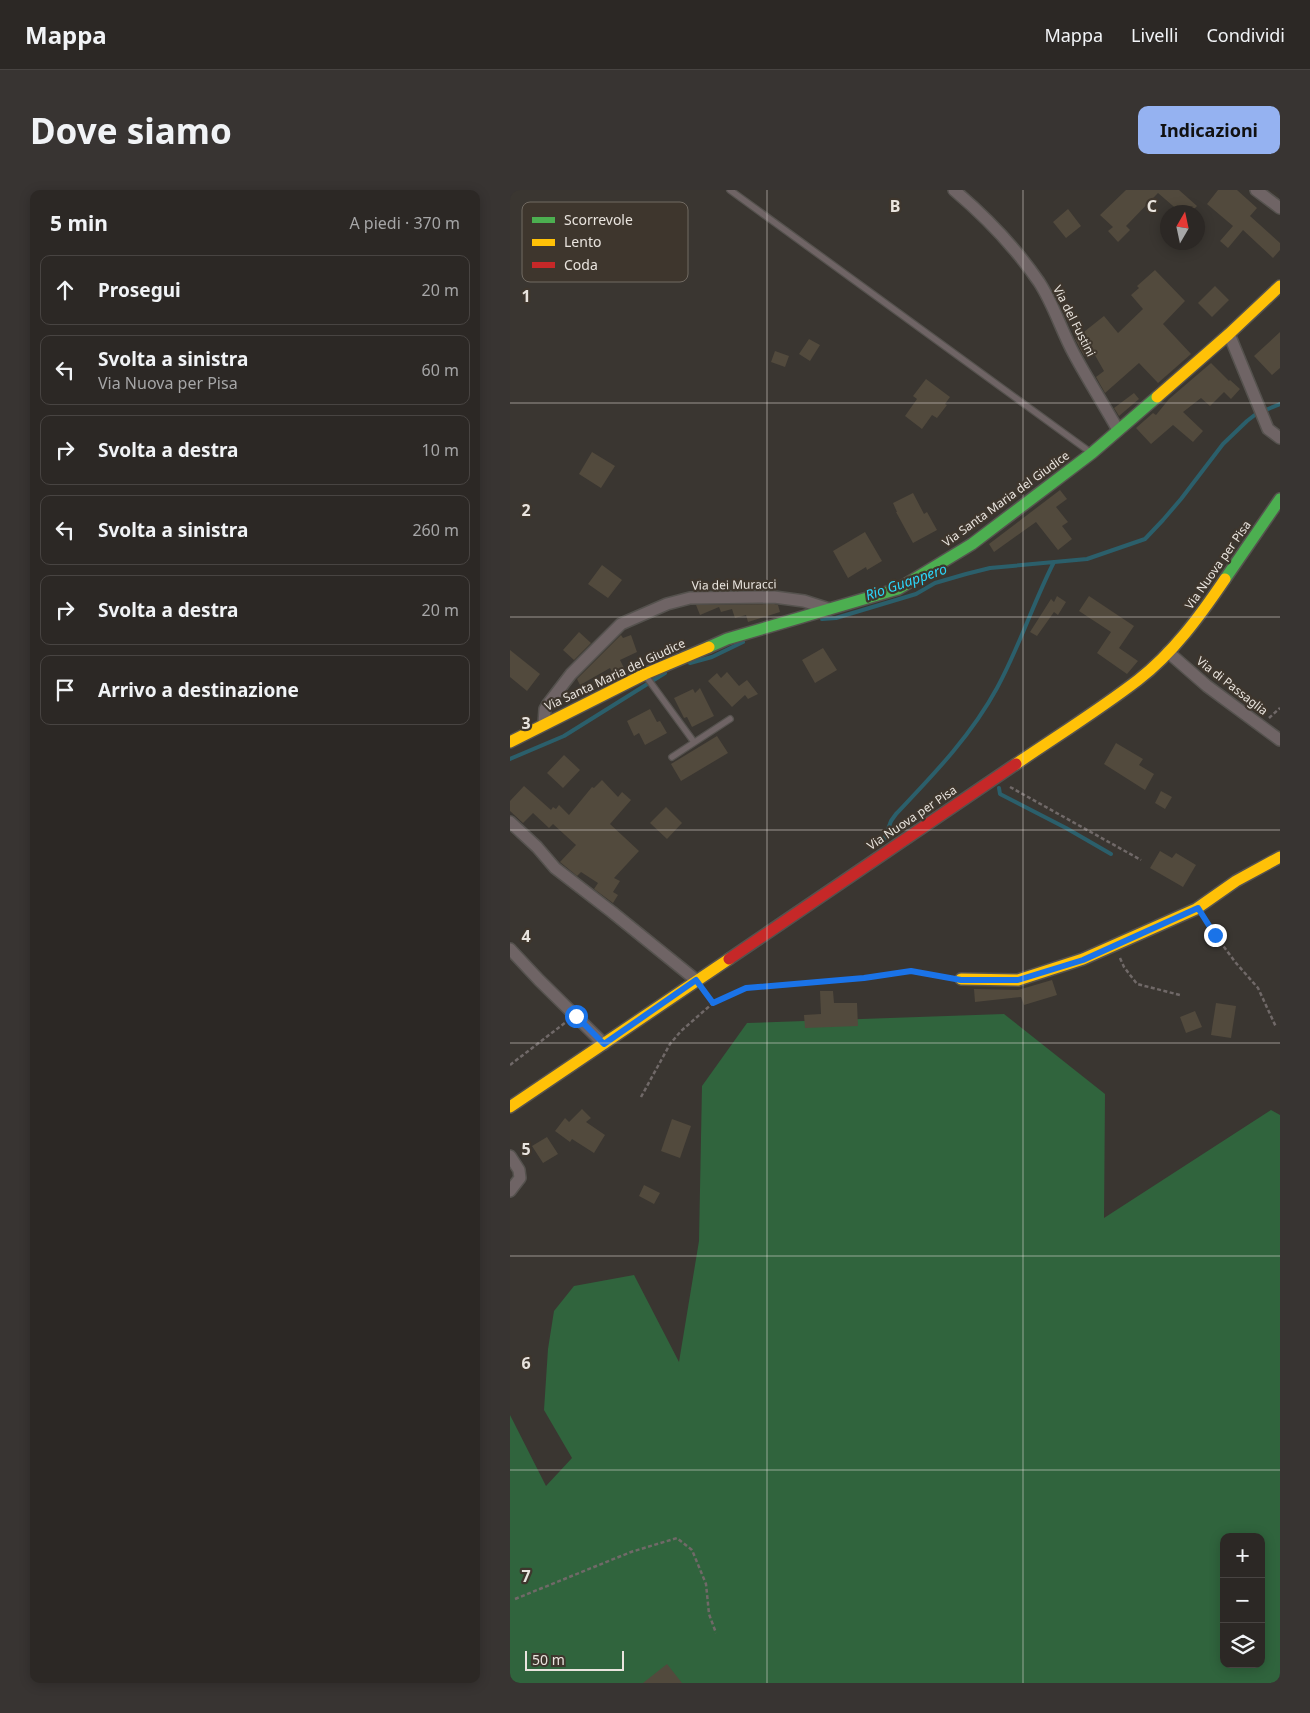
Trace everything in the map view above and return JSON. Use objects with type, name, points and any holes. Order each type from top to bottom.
[{"type":"street","name":"Via del Fustini","points":[[954,190],[977,210],[1006,240],[1039,283],[1056,311],[1073,353],[1118,430]]},
{"type":"street","points":[[1256,190],[1280,208]]},
{"type":"street","name":"Via Santa Maria del Giudice","points":[[510,742],[544,724],[727,639],[898,589],[972,544],[1092,453],[1230,334],[1280,286]]},
{"type":"street","points":[[1230,334],[1268,429],[1280,438]]},
{"type":"street","name":"Via Nuova per Pisa","points":[[510,1107],[995,779],[1139,679],[1168,652],[1211,602],[1280,499]]},
{"type":"street","name":"Via dei Muracci","points":[[544,724],[545,709],[554,696],[571,674],[621,624],[668,604],[690,598],[774,597],[804,601],[829,609]]},
{"type":"street","name":"Via di Passaglia","points":[[1168,652],[1207,686],[1280,740]]},
{"type":"street","points":[[510,822],[537,847],[555,868],[696,980]]},
{"type":"street","points":[[961,980],[1018,980],[1083,960],[1198,908],[1236,880],[1280,858]]},
{"type":"street","points":[[510,949],[604,1044]]},
{"type":"street","points":[[510,1156],[519,1170],[520,1178],[510,1191]]},
{"type":"lane","points":[[730,190],[1092,453]]},
{"type":"lane","points":[[647,676],[694,742]]},
{"type":"lane","points":[[672,757],[730,719]]},
{"type":"path","points":[[995,779],[1141,860]]},
{"type":"path","points":[[1198,908],[1215,935],[1258,988],[1276,1027]]},
{"type":"path","points":[[1114,946],[1124,967],[1137,984],[1180,996]]},
{"type":"path","points":[[641,1097],[670,1044],[680,1031],[713,1003],[746,988],[864,978],[911,971],[961,980]]},
{"type":"path","points":[[696,980],[713,1003]]},
{"type":"path","points":[[510,1065],[562,1024],[576,1016]]},
{"type":"path","points":[[515,1599],[631,1552],[677,1538],[692,1550],[706,1584],[709,1614],[716,1633]]},
{"type":"green space","points":[[1004,1014],[1105,1094],[1104,1218],[1271,1110],[1280,1115],[1280,1683],[510,1683],[510,1415],[546,1486],[572,1458],[544,1410],[548,1349],[554,1311],[574,1286],[634,1275],[679,1362],[699,1241],[702,1086],[747,1023]]},
{"type":"building","points":[[1126,190],[1179,190],[1196,205],[1172,205],[1158,193],[1126,226],[1130,230],[1118,242],[1108,231],[1113,227],[1100,215]]},
{"type":"building","points":[[1218,190],[1237,190],[1257,208],[1250,216],[1280,243],[1280,250],[1273,258],[1243,230],[1228,248],[1220,241],[1233,226],[1207,204]]},
{"type":"building","points":[[1068,209],[1081,226],[1066,238],[1053,222]]},
{"type":"building","points":[[1155,270],[1185,301],[1163,324],[1191,354],[1158,383],[1139,363],[1105,393],[1096,377],[1104,371],[1092,350],[1084,356],[1075,339],[1104,316],[1118,333],[1143,309],[1131,295],[1139,288],[1137,286]]},
{"type":"building","points":[[1215,286],[1229,300],[1212,317],[1198,303]]},
{"type":"building","points":[[1280,332],[1280,368],[1272,375],[1254,356]]},
{"type":"building","points":[[809,339],[820,345],[810,361],[799,354]]},
{"type":"building","points":[[775,351],[789,356],[785,367],[771,362]]},
{"type":"building","points":[[1211,363],[1240,389],[1231,399],[1224,392],[1210,406],[1201,398],[1183,412],[1203,431],[1193,442],[1173,425],[1151,444],[1136,428],[1153,413],[1156,415],[1169,399]]},
{"type":"building","points":[[926,379],[950,397],[945,404],[947,405],[937,418],[932,415],[922,429],[905,416],[917,399],[913,396]]},
{"type":"building","points":[[1134,393],[1139,399],[1119,416],[1114,408]]},
{"type":"building","points":[[592,452],[615,466],[601,488],[579,474]]},
{"type":"building","points":[[1060,490],[1067,499],[1056,507],[1068,522],[1062,526],[1072,539],[1058,550],[1036,522],[994,552],[989,544]]},
{"type":"building","points":[[913,493],[924,514],[927,512],[937,530],[913,543],[893,503]]},
{"type":"building","points":[[865,532],[882,561],[867,570],[866,567],[848,578],[833,551]]},
{"type":"building","points":[[602,565],[622,580],[608,598],[588,584]]},
{"type":"building","points":[[1057,596],[1066,602],[1058,615],[1054,612],[1037,636],[1030,632],[1051,599],[1054,602]]},
{"type":"building","points":[[1089,596],[1134,626],[1119,648],[1138,661],[1127,674],[1097,653],[1111,632],[1079,611]]},
{"type":"building","points":[[696,605],[778,605],[780,612],[748,622],[746,615],[735,618],[732,609],[721,612],[719,607],[700,615]]},
{"type":"building","points":[[579,632],[591,643],[574,660],[563,650]]},
{"type":"building","points":[[621,635],[623,638],[631,635],[637,652],[620,660],[625,670],[614,676],[610,668],[580,685],[577,679]]},
{"type":"building","points":[[823,648],[837,670],[815,683],[802,660]]},
{"type":"building","points":[[510,650],[540,674],[527,691],[510,677]]},
{"type":"building","points":[[727,672],[739,686],[747,680],[758,694],[748,699],[745,695],[732,707],[708,681],[717,673],[721,678]]},
{"type":"building","points":[[700,688],[714,716],[692,727],[687,717],[684,718],[674,698],[693,689],[695,693]]},
{"type":"building","points":[[650,709],[657,722],[660,721],[667,733],[645,745],[639,733],[634,736],[627,721]]},
{"type":"building","points":[[717,736],[728,753],[681,781],[671,764]]},
{"type":"building","points":[[1116,743],[1143,759],[1139,765],[1154,774],[1145,790],[1104,764]]},
{"type":"building","points":[[564,755],[580,770],[563,788],[547,773]]},
{"type":"building","points":[[602,780],[618,797],[622,792],[631,800],[610,824],[639,851],[614,878],[620,881],[613,892],[618,895],[613,903],[594,889],[598,883],[581,872],[577,876],[560,862],[576,845],[553,824],[549,828],[533,813],[523,823],[510,811],[510,801],[524,786],[551,810],[553,807],[556,809],[559,805],[569,815],[592,787],[594,788]]},
{"type":"building","points":[[1161,791],[1172,797],[1165,809],[1155,803]]},
{"type":"building","points":[[666,807],[682,823],[667,839],[650,823]]},
{"type":"building","points":[[1160,851],[1172,858],[1176,853],[1196,865],[1183,887],[1150,868]]},
{"type":"building","points":[[1052,980],[1057,995],[1024,1005],[1021,997],[975,1002],[974,989],[1018,990]]},
{"type":"building","points":[[820,991],[833,991],[834,1003],[857,1003],[858,1026],[805,1028],[804,1015],[821,1014]]},
{"type":"building","points":[[1216,1003],[1236,1006],[1231,1038],[1211,1035]]},
{"type":"building","points":[[1195,1011],[1202,1027],[1186,1033],[1180,1017]]},
{"type":"building","points":[[582,1109],[591,1118],[586,1122],[605,1135],[594,1153],[572,1139],[570,1142],[555,1131],[565,1118],[569,1122]]},
{"type":"building","points":[[672,1119],[691,1126],[680,1158],[661,1151]]},
{"type":"building","points":[[547,1137],[558,1154],[543,1163],[532,1146]]},
{"type":"building","points":[[644,1185],[660,1193],[654,1204],[639,1196]]},
{"type":"building","points":[[667,1664],[682,1683],[643,1683]]},
{"type":"waterway","name":"Rio Guappero","points":[[822,619],[836,618],[916,594],[935,583],[990,568],[1087,559],[1145,539],[1181,499],[1223,444],[1256,414],[1280,404]]},
{"type":"waterway","points":[[884,840],[891,821],[896,814],[951,754],[987,706],[1012,657],[1054,562]]},
{"type":"waterway","name":"Rio Guappero","points":[[690,663],[712,657],[743,642]]},
{"type":"waterway","name":"Rio Guappero","points":[[510,759],[564,736],[665,673]]},
{"type":"waterway","points":[[999,788],[1000,794],[1111,854]]},
{"type":"traffic: fast","points":[[709,647],[727,639],[898,589],[972,544],[1092,453],[1157,397]]},
{"type":"traffic: fast","points":[[1225,579],[1280,499]]},
{"type":"traffic: slow","points":[[1157,397],[1280,286]]},
{"type":"traffic: slow","points":[[1016,764],[1108,702],[1151,669],[1185,633],[1225,579]]},
{"type":"traffic: slow","points":[[510,742],[645,674],[709,647]]},
{"type":"traffic: slow","points":[[961,979],[1018,980],[1083,959],[1196,909],[1236,881],[1280,857]]},
{"type":"traffic: slow","points":[[510,1107],[729,959]]},
{"type":"traffic: jam","points":[[729,959],[1016,764]]},
{"type":"route","points":[[576,1016],[604,1044],[696,980],[713,1003],[746,988],[864,978],[911,971],[961,980],[1018,980],[1083,960],[1198,908],[1215,935]]}]
